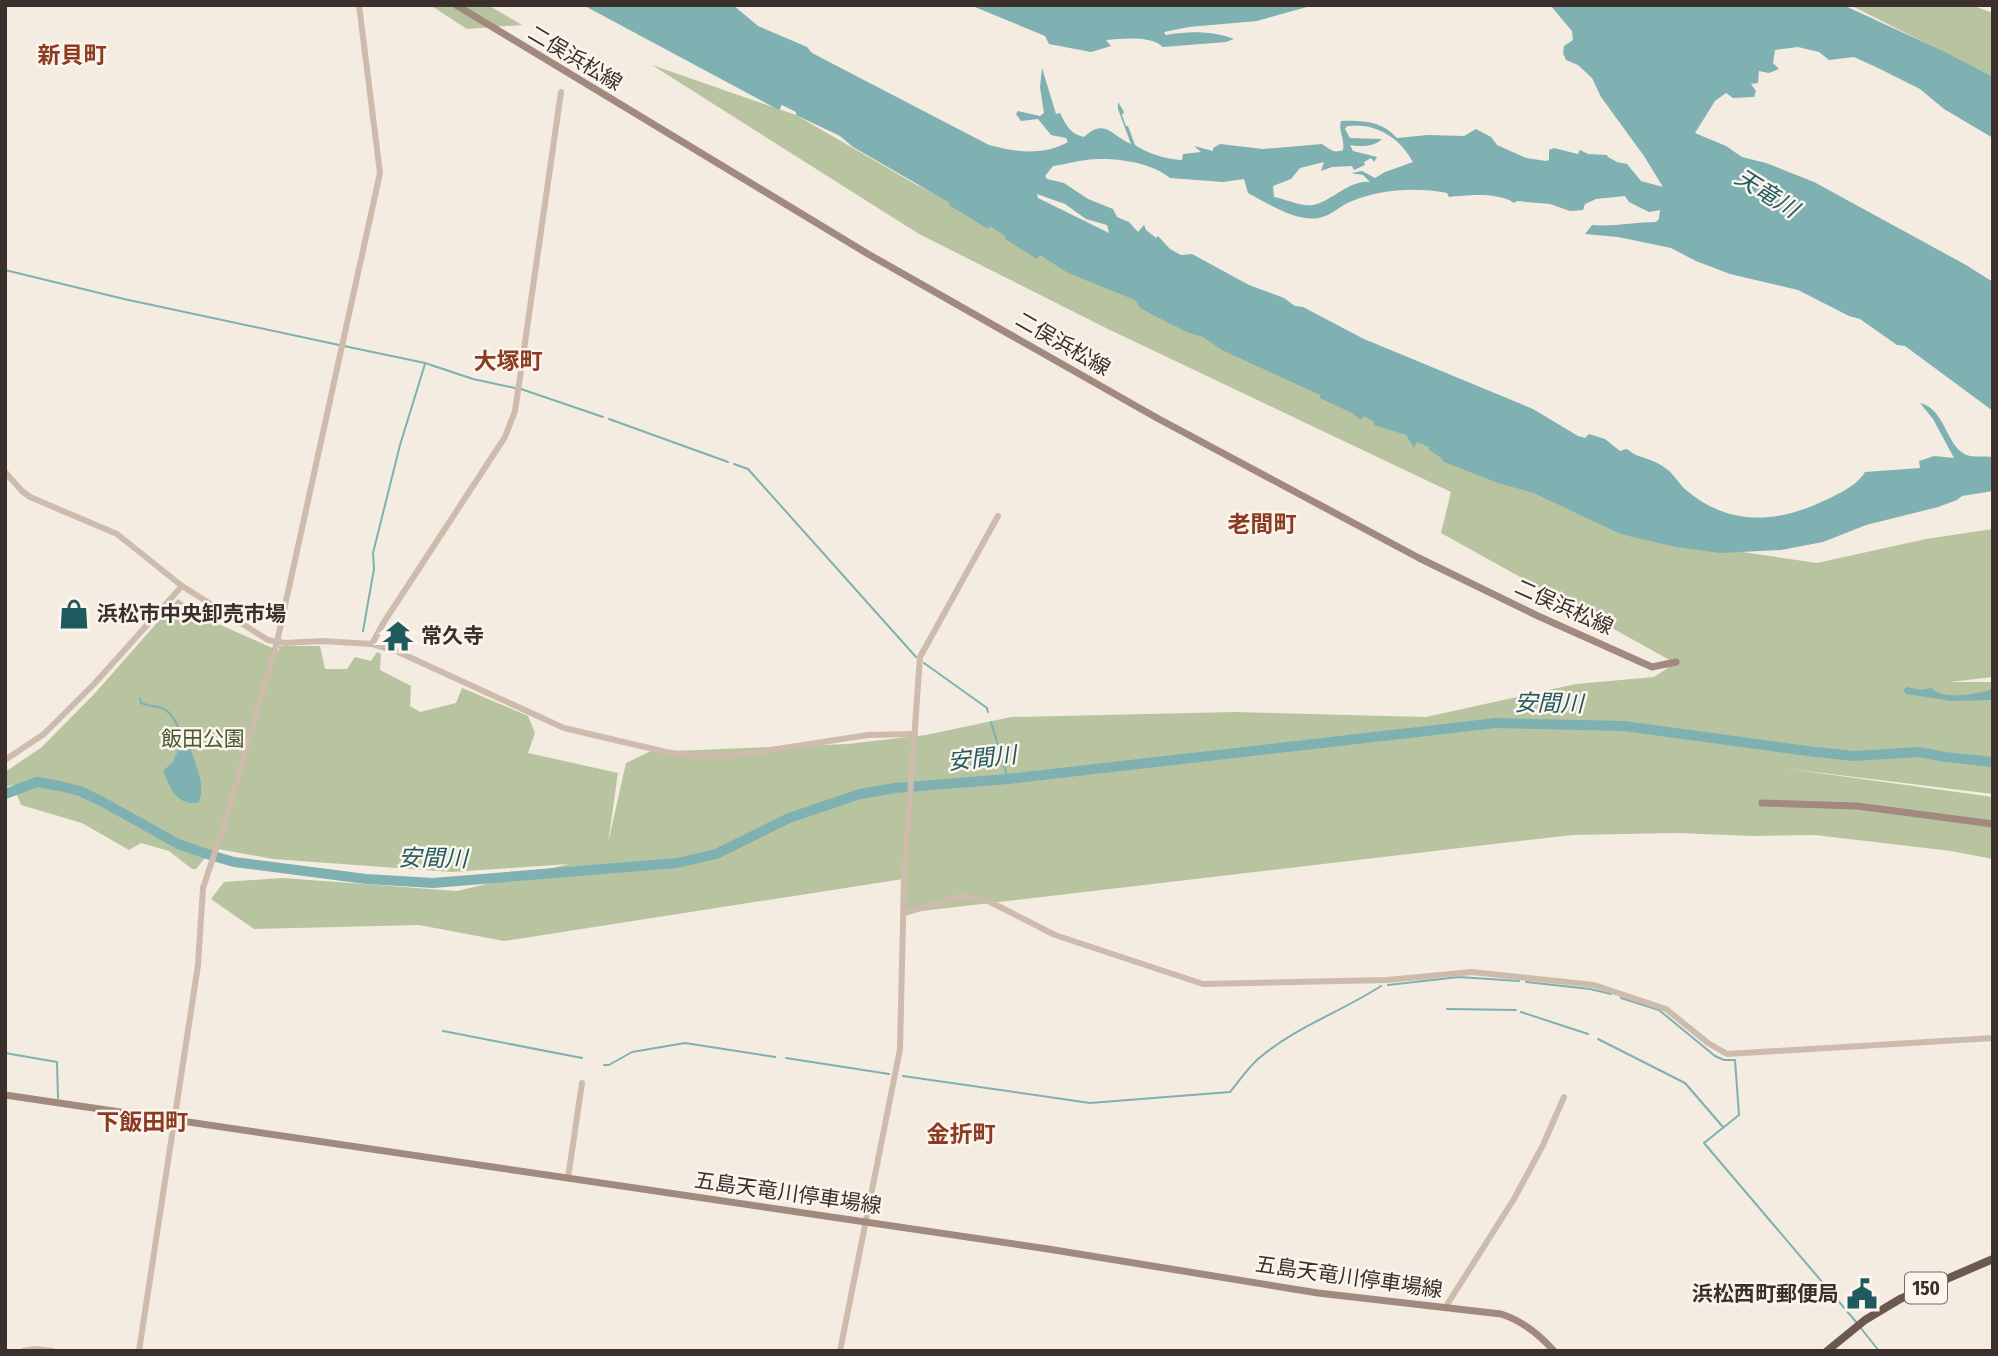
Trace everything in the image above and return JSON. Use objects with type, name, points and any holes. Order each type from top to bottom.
[{"type":"highway","name":"150","points":[[1827,1351],[1859,1325],[1900,1299],[1993,1259]]},
{"type":"main road","name":"二俣浜松線","points":[[456,5],[868,254],[1225,454],[1419,558],[1538,616],[1652,667],[1676,663]]},
{"type":"main road","points":[[1762,803],[1857,806],[1993,824]]},
{"type":"main road","name":"五島天竜川停車場線","points":[[5,1095],[867,1222],[1318,1293],[1511,1318],[1532,1329],[1554,1351]]},
{"type":"street","points":[[139,1351],[198,965],[203,888],[277,642],[380,173],[359,5]]},
{"type":"street","points":[[372,644],[505,437],[511,423],[561,92]]},
{"type":"street","points":[[5,472],[30,497],[117,534],[182,586],[268,640],[372,644],[396,651],[564,728],[666,752],[725,757],[868,735],[915,734]]},
{"type":"street","points":[[840,1351],[900,1049],[904,913],[920,657],[998,516]]},
{"type":"street","points":[[5,760],[44,734],[69,710],[182,586]]},
{"type":"street","points":[[904,913],[962,896],[988,901],[1055,935],[1203,984],[1387,980],[1472,972],[1594,985],[1666,1009],[1708,1043],[1727,1054],[1993,1038]]},
{"type":"street","points":[[568,1178],[582,1083]]},
{"type":"street","points":[[1445,1308],[1514,1199],[1543,1145],[1564,1097]]},
{"type":"street","points":[[23,1351],[52,1351]]},
{"type":"green space","points":[[430,5],[488,5],[522,25],[467,29]]},
{"type":"green space","points":[[1850,5],[1971,5],[1993,13],[1993,77]]},
{"type":"green space","name":"飯田公園","points":[[652,65],[796,115],[915,184],[1620,534],[1817,563],[1926,539],[1993,529],[1993,677],[1950,682],[1993,682],[1993,794],[1782,768],[1993,797],[1993,859],[1951,851],[1815,835],[1572,835],[904,913],[903,879],[504,941],[419,925],[254,929],[211,899],[224,882],[283,878],[457,891],[569,864],[452,872],[273,859],[218,849],[196,869],[192,869],[169,851],[141,843],[129,850],[82,823],[21,805],[13,785],[5,787],[5,772],[42,747],[96,692],[178,599],[203,617],[279,651],[279,646],[320,646],[325,669],[347,669],[355,657],[371,661],[377,652],[381,654],[380,670],[411,686],[410,706],[420,712],[456,703],[462,688],[528,716],[535,733],[528,753],[618,773],[608,843],[626,763],[649,752],[847,744],[926,735],[1011,717],[1235,712],[1426,717],[1576,684],[1654,677],[1675,663],[1441,533],[1451,492],[1108,329],[919,234]]},
{"type":"water","name":"天竜川","points":[[583,5],[733,5],[758,26],[807,47],[812,53],[989,145],[1009,149],[1039,151],[1068,142],[1066,138],[1051,135],[1038,119],[1021,121],[1016,114],[1018,111],[1040,116],[1044,113],[1040,87],[1042,68],[1056,114],[1060,113],[1075,134],[1084,137],[1091,131],[1103,128],[1131,144],[1118,102],[1135,145],[1169,158],[1182,160],[1183,154],[1201,152],[1194,146],[1213,151],[1213,148],[1220,144],[1263,149],[1322,144],[1340,151],[1343,150],[1341,121],[1357,121],[1378,125],[1397,138],[1464,136],[1476,129],[1491,137],[1497,145],[1526,158],[1546,161],[1549,160],[1549,150],[1554,148],[1578,154],[1580,150],[1588,154],[1607,155],[1617,162],[1627,164],[1641,181],[1663,187],[1601,97],[1592,78],[1578,65],[1566,60],[1564,46],[1573,40],[1572,31],[1550,5],[1843,5],[1993,77],[1993,138],[1944,109],[1920,89],[1878,68],[1854,57],[1829,60],[1819,52],[1798,47],[1775,50],[1773,63],[1779,69],[1769,73],[1759,71],[1758,83],[1751,84],[1756,91],[1754,97],[1733,98],[1726,93],[1715,101],[1695,133],[1726,146],[1742,157],[1766,163],[1814,182],[1993,282],[1993,411],[1905,346],[1897,345],[1860,319],[1798,290],[1730,274],[1671,248],[1618,237],[1585,234],[1592,225],[1656,222],[1659,219],[1660,210],[1649,212],[1629,202],[1625,196],[1596,199],[1585,204],[1583,210],[1570,211],[1550,204],[1514,203],[1492,196],[1449,197],[1447,193],[1435,191],[1399,190],[1363,197],[1323,217],[1310,218],[1282,211],[1248,193],[1244,179],[1223,182],[1170,178],[1141,164],[1107,159],[1053,166],[1045,176],[1113,209],[1117,217],[1129,222],[1138,232],[1144,225],[1146,230],[1181,255],[1192,254],[1249,285],[1284,298],[1295,306],[1303,307],[1364,339],[1533,409],[1578,436],[1585,438],[1589,434],[1605,439],[1620,451],[1626,449],[1657,463],[1701,501],[1733,515],[1766,517],[1800,511],[1837,495],[1856,483],[1865,472],[1920,468],[1919,461],[1934,456],[1954,458],[1933,419],[1920,403],[1936,413],[1962,453],[1993,457],[1993,491],[1962,496],[1938,507],[1866,525],[1823,542],[1781,550],[1720,553],[1676,547],[1620,534],[1534,493],[1498,483],[1444,462],[1429,450],[1429,447],[1417,442],[1414,448],[1406,435],[1374,425],[1374,422],[1364,416],[1360,420],[1352,413],[1320,398],[1320,395],[1222,350],[1203,337],[1189,333],[1140,308],[1135,300],[1068,273],[1040,255],[1037,259],[990,226],[988,229],[949,205],[950,203],[853,147],[840,136],[796,115],[796,112],[782,105],[779,110]],"holes":[[[1347,126],[1377,129],[1394,139],[1413,162],[1375,178],[1362,171],[1351,173],[1363,175],[1370,182],[1355,184],[1313,205],[1274,197],[1273,186],[1291,179],[1300,168],[1324,162],[1321,171],[1332,167],[1352,166],[1354,170],[1365,165],[1364,162],[1371,158],[1374,162],[1377,157],[1353,151],[1350,145],[1371,145],[1382,139],[1350,138],[1345,129]],[[1037,194],[1065,204],[1086,219],[1107,225],[1109,233],[1038,198]]]},
{"type":"water","points":[[970,5],[1314,5],[1257,21],[1164,32],[1166,35],[1209,33],[1234,39],[1226,42],[1163,47],[1144,39],[1106,40],[1111,46],[1091,52],[1049,44],[1045,36]]},
{"type":"water","points":[[1907,687],[1921,690],[1931,688],[1952,695],[1993,689],[1993,700],[1952,701],[1906,694],[1903,690]]},
{"type":"water","points":[[182,741],[190,744],[199,774],[201,796],[198,803],[179,798],[171,789],[163,771],[173,762]]},
{"type":"waterway","points":[[5,270],[124,299],[339,345]]},
{"type":"waterway","points":[[344,346],[425,363],[473,379],[515,388]]},
{"type":"waterway","points":[[363,631],[374,569],[373,553],[400,445],[425,364]]},
{"type":"waterway","points":[[521,389],[603,417]]},
{"type":"waterway","points":[[609,419],[728,462]]},
{"type":"waterway","points":[[734,464],[748,469],[916,657]]},
{"type":"waterway","points":[[924,663],[987,708],[988,712]]},
{"type":"waterway","points":[[140,699],[141,703],[168,712],[178,726],[183,741]]},
{"type":"waterway","points":[[991,722],[1008,779]]},
{"type":"waterway","name":"安間川","points":[[5,794],[37,782],[80,791],[178,844],[234,862],[366,879],[433,883],[677,863],[716,854],[789,818],[860,794],[895,788],[1008,779],[1496,723],[1624,726],[1854,756],[1919,752],[1993,762]]},
{"type":"waterway","points":[[1388,985],[1459,977],[1519,981]]},
{"type":"waterway","points":[[1526,982],[1611,994]]},
{"type":"waterway","points":[[903,1076],[1090,1103],[1230,1092],[1254,1063],[1272,1048],[1381,986]]},
{"type":"waterway","points":[[1621,998],[1659,1010],[1715,1056],[1724,1060],[1735,1060],[1739,1115],[1704,1143],[1857,1323]]},
{"type":"waterway","points":[[1447,1009],[1516,1010]]},
{"type":"waterway","points":[[1521,1012],[1588,1034]]},
{"type":"waterway","points":[[443,1031],[582,1058]]},
{"type":"waterway","points":[[1598,1039],[1685,1083],[1723,1127]]},
{"type":"waterway","points":[[604,1065],[609,1065],[632,1052],[685,1043],[775,1057]]},
{"type":"waterway","points":[[5,1053],[57,1062],[58,1098]]},
{"type":"waterway","points":[[786,1058],[889,1074]]},
{"type":"waterway","points":[[1860,1327],[1879,1351]]},
{"type":"place","name":"浜松市中央卸売市場","points":[[74,614]]},
{"type":"place","name":"常久寺","points":[[398,636]]},
{"type":"place","name":"浜松西町郵便局","points":[[1862,1294]]},
{"type":"district","name":"新貝町","points":[[72,55]]},
{"type":"district","name":"大塚町","points":[[508,361]]},
{"type":"district","name":"老間町","points":[[1262,524]]},
{"type":"district","name":"下飯田町","points":[[142,1122]]},
{"type":"district","name":"金折町","points":[[961,1134]]}]
